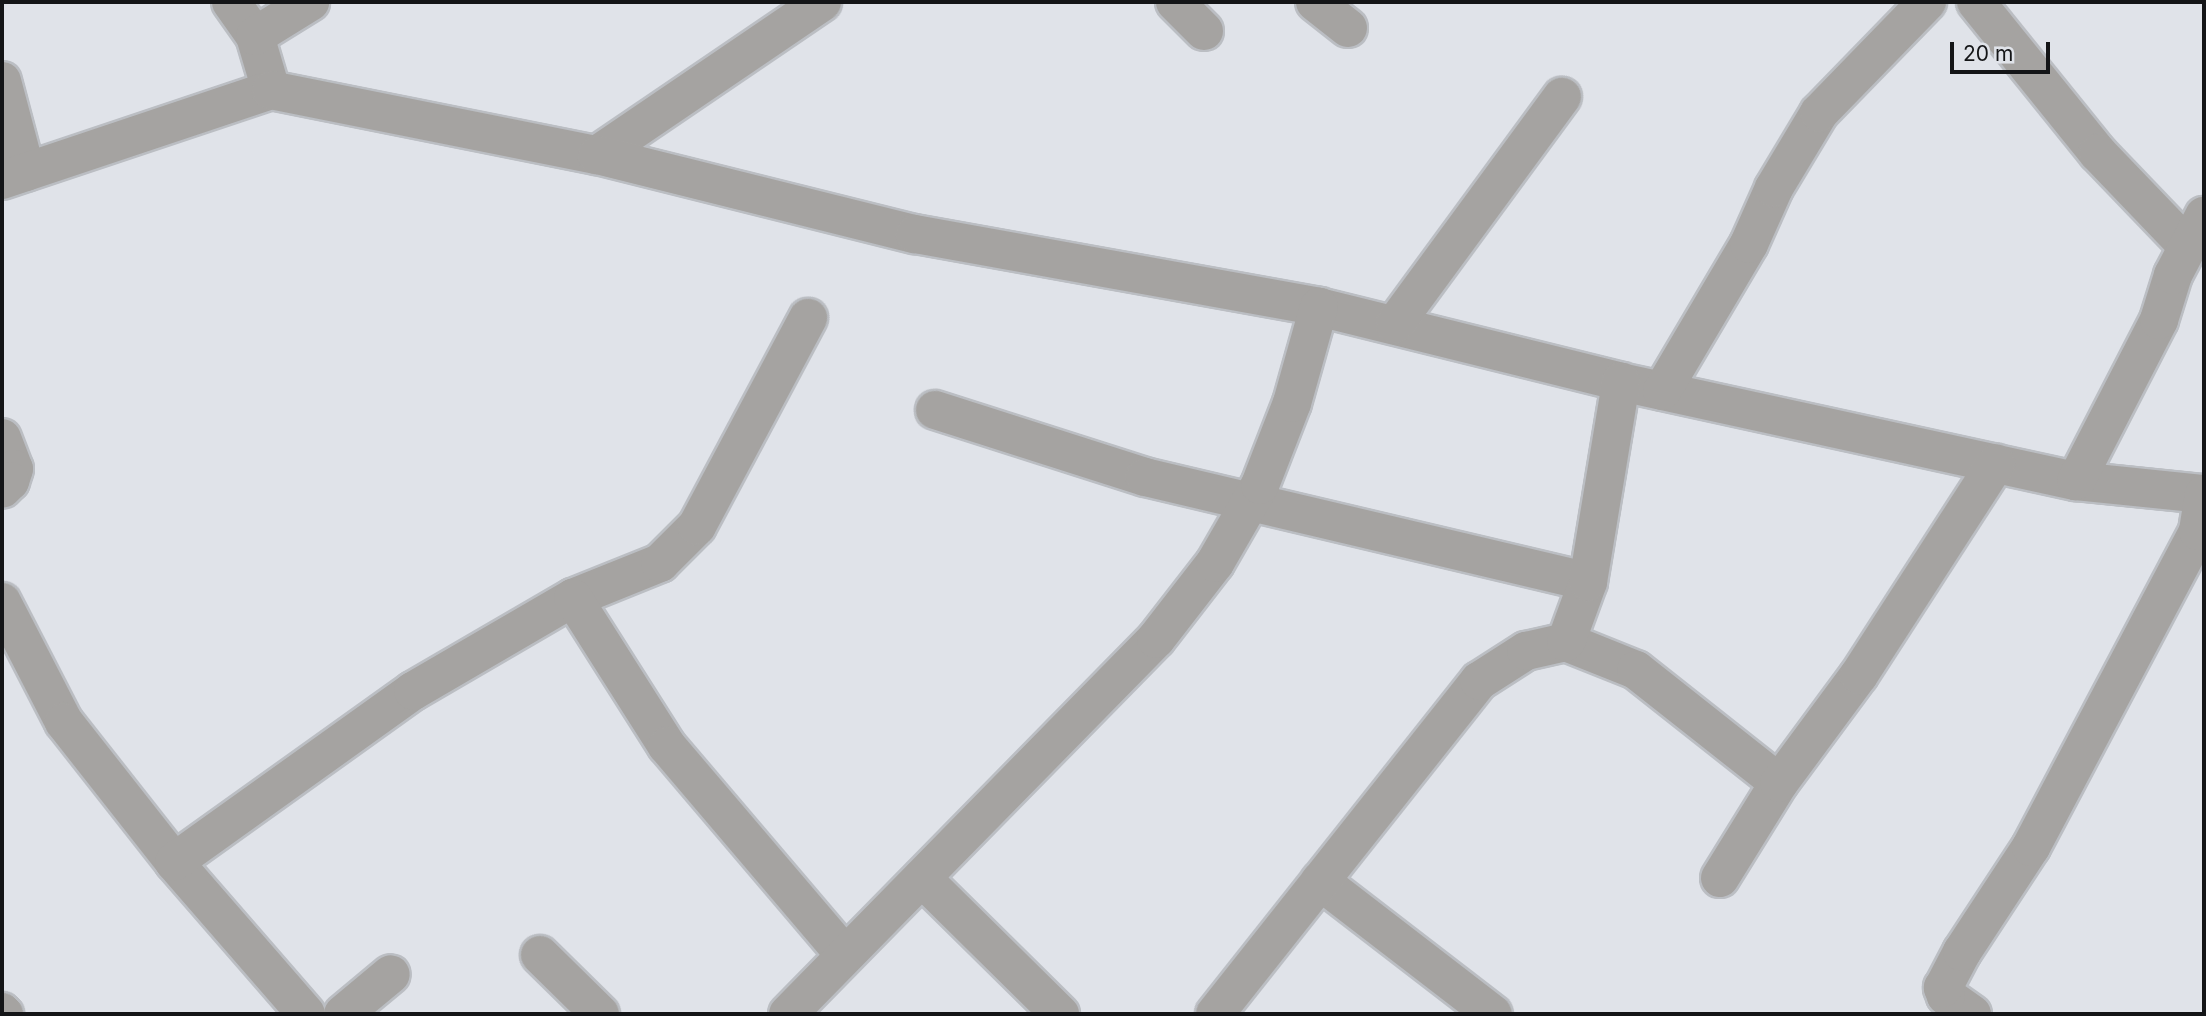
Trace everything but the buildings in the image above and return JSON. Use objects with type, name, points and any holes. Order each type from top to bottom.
[{"type":"street","points":[[231,2],[255,36],[271,90]]},
{"type":"street","points":[[255,36],[310,2]]},
{"type":"street","points":[[597,155],[822,2]]},
{"type":"street","points":[[1175,2],[1204,31]]},
{"type":"street","points":[[1315,2],[1348,28]]},
{"type":"street","points":[[1662,391],[1749,244],[1774,188],[1819,113],[1927,2]]},
{"type":"street","points":[[1976,2],[2098,153],[2196,232],[2173,275],[2159,320],[2076,481]]},
{"type":"street","points":[[2,81],[14,176],[271,90],[597,155],[915,234],[1319,307],[1621,382],[2076,481],[2204,494],[2198,531],[2192,543],[2031,847],[1962,952],[1943,988],[1946,996],[1972,1014]]},
{"type":"street","points":[[1395,324],[1562,97]]},
{"type":"street","points":[[806,1008],[844,954],[1156,639],[1215,563],[1260,485],[1292,403],[1319,307]]},
{"type":"street","points":[[174,862],[413,691],[573,598],[660,563],[697,526],[808,318]]},
{"type":"street","points":[[1566,642],[1588,582],[1621,382]]},
{"type":"street","points":[[935,410],[1145,477],[1588,582]]},
{"type":"street","points":[[2,438],[14,469],[10,481],[2,489]]},
{"type":"street","points":[[1720,878],[1779,783],[1859,675],[1996,463]]},
{"type":"street","points":[[573,598],[667,746],[844,954]]},
{"type":"street","points":[[2,602],[64,722],[174,862],[306,1014]]},
{"type":"street","points":[[1215,1014],[1479,681],[1526,651],[1566,642],[1636,670],[1779,783]]},
{"type":"street","points":[[922,878],[1060,1014]]},
{"type":"street","points":[[1320,881],[1493,1014]]},
{"type":"street","points":[[540,955],[600,1014]]},
{"type":"street","points":[[343,1014],[391,974]]}]
